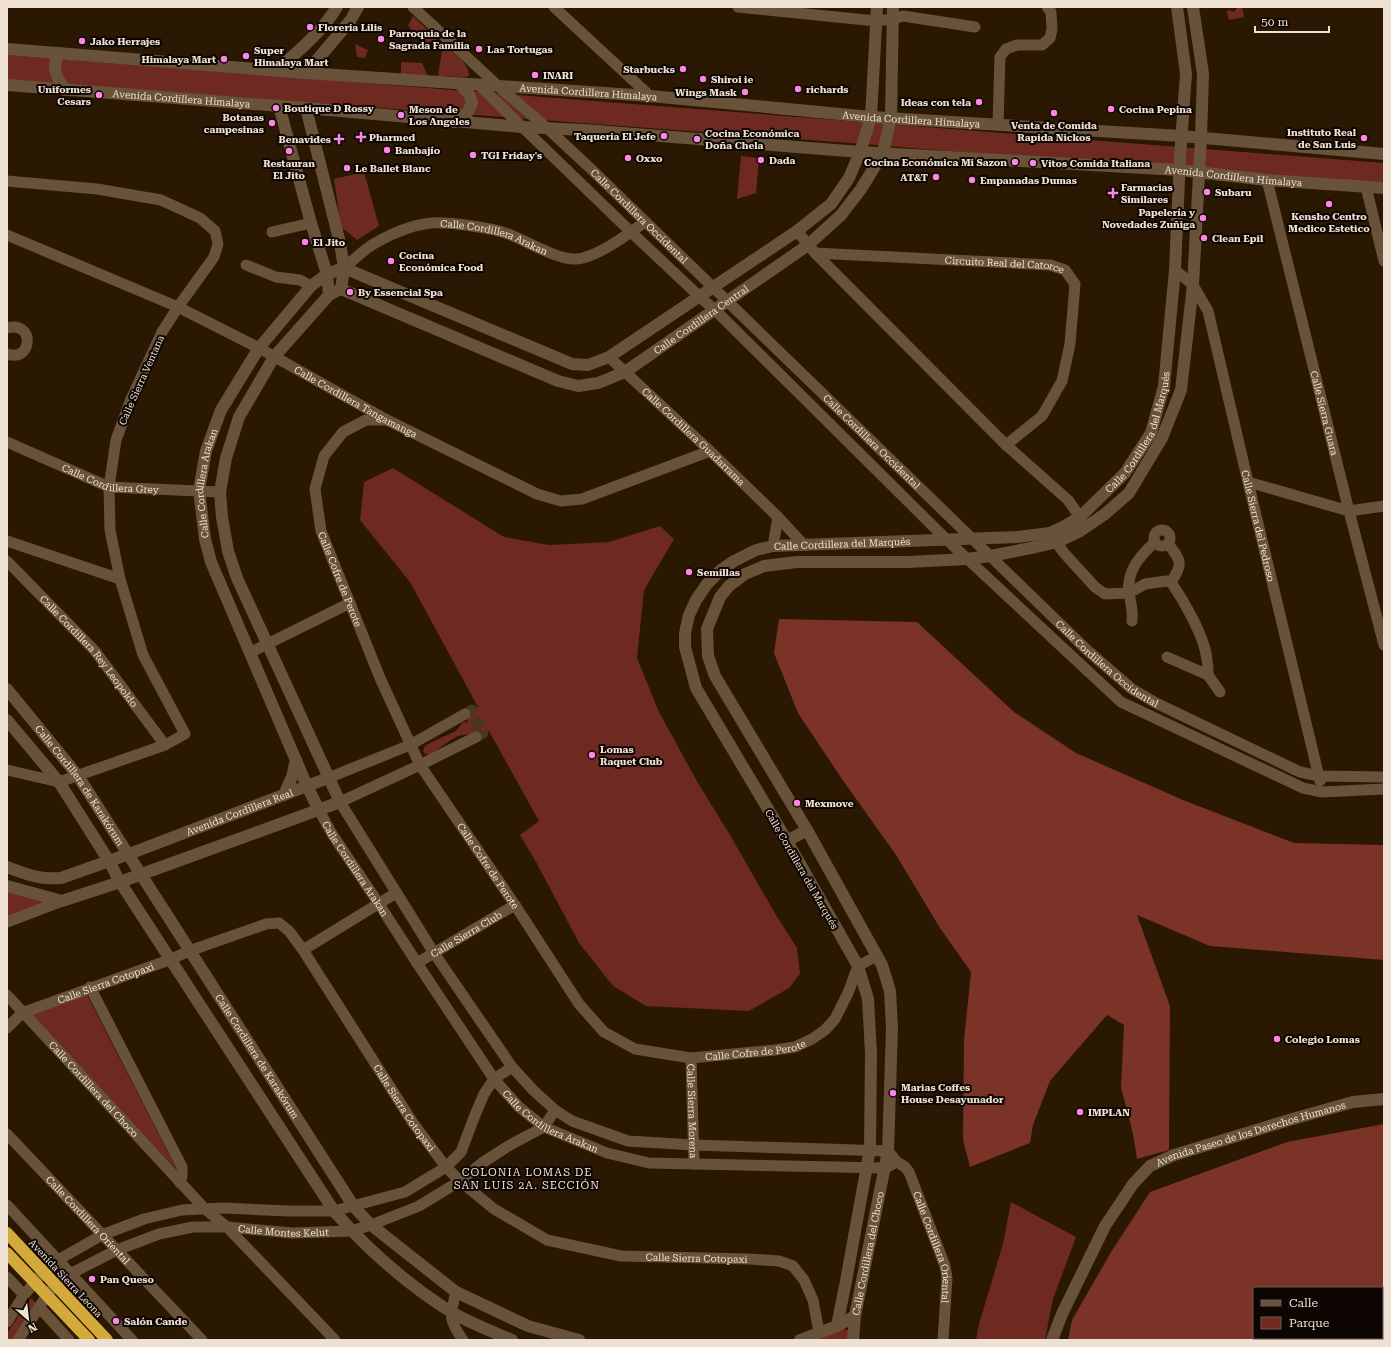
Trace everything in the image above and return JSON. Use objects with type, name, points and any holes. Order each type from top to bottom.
[{"type":"highway","name":"Avenida Sierra Leona","points":[[7,1233],[107,1340]]},
{"type":"highway","points":[[7,1253],[89,1340]]},
{"type":"street","points":[[276,71],[312,39],[332,16],[337,7]]},
{"type":"street","points":[[306,73],[350,21],[358,7]]},
{"type":"street","name":"Calle Cordillera Occidental","points":[[413,7],[498,86],[547,128],[728,301],[1088,651],[1132,689],[1300,772],[1319,776],[1384,778]]},
{"type":"street","points":[[554,7],[650,96]]},
{"type":"street","points":[[738,7],[876,21],[903,16],[975,27]]},
{"type":"street","name":"Calle Cordillera Central","points":[[344,268],[572,364],[588,365],[609,357],[798,231],[831,204],[849,178],[860,152],[871,117],[877,7]]},
{"type":"street","name":"Calle Cordillera Central","points":[[341,289],[558,381],[578,386],[598,383],[625,372],[728,301],[811,249],[842,215],[861,189],[882,153],[891,117],[893,7]]},
{"type":"street","points":[[998,125],[1000,57],[1006,49],[1017,45],[1042,45],[1050,38],[1052,29],[1051,12],[1047,7]]},
{"type":"street","name":"Calle Cordillera del Marqués","points":[[867,1167],[870,1149],[871,1053],[868,999],[858,966],[787,840],[696,688],[686,654],[685,633],[689,614],[696,600],[707,584],[725,567],[746,554],[756,550],[773,546],[804,544],[972,538],[1053,538],[1065,526],[1080,517],[1125,473],[1150,433],[1164,386],[1175,270],[1179,170],[1186,74],[1176,7]]},
{"type":"street","name":"Calle Cordillera del Marqués","points":[[886,1168],[888,1150],[892,1028],[890,991],[882,965],[807,830],[715,676],[708,656],[707,629],[720,597],[729,586],[745,574],[764,566],[797,562],[908,562],[967,559],[990,556],[1080,530],[1105,514],[1129,493],[1162,438],[1181,390],[1193,285],[1201,138],[1203,74],[1193,7]]},
{"type":"street","name":"Avenida Cordillera Himalaya","points":[[7,49],[479,86],[650,96],[871,117],[891,117],[1181,136],[1384,154]]},
{"type":"street","points":[[60,53],[55,63],[56,73],[59,81],[66,90]]},
{"type":"street","points":[[1186,74],[1203,74]]},
{"type":"street","points":[[454,122],[468,112],[472,103],[469,94],[460,84]]},
{"type":"street","name":"Avenida Cordillera Himalaya","points":[[7,85],[306,108],[454,122],[860,152],[1179,170],[1267,180],[1384,188]]},
{"type":"street","name":"Calle Cordillera Occidental","points":[[479,86],[631,232],[715,310],[947,540],[1121,702],[1303,788],[1322,792],[1384,789]]},
{"type":"street","points":[[279,106],[311,223],[327,274],[330,294]]},
{"type":"street","points":[[306,108],[340,243],[344,268],[341,289]]},
{"type":"street","name":"Calle Sierra Guara","points":[[1267,180],[1349,511],[1384,645]]},
{"type":"street","name":"Calle Sierra Ventana","points":[[7,181],[97,189],[161,200],[200,218],[215,231],[218,244],[214,257],[162,332],[131,399],[116,440],[109,487],[110,530],[120,578],[144,655],[185,734],[165,745],[59,782]]},
{"type":"street","points":[[1366,187],[1384,261]]},
{"type":"street","name":"Calle Cordillera Arakan","points":[[644,222],[631,232],[593,255],[576,259],[558,256],[504,232],[465,225],[431,223],[401,231],[375,242],[344,268],[327,274],[310,286],[259,348],[221,410],[206,451],[199,490],[205,539],[211,562],[307,786],[332,834],[494,1079],[519,1107],[544,1127],[607,1153],[649,1163],[886,1168]]},
{"type":"street","points":[[272,232],[311,223]]},
{"type":"street","points":[[798,231],[811,249],[1006,445],[1068,500],[1080,517]]},
{"type":"street","name":"Calle Cordillera Tangamanga","points":[[7,235],[178,307],[259,348],[387,420],[537,494],[561,501],[582,499],[710,451]]},
{"type":"street","name":"Circuito Real del Catorce","points":[[811,249],[1050,265],[1065,270],[1074,284],[1070,344],[1062,381],[1042,416],[1006,445]]},
{"type":"street","points":[[246,265],[276,277],[300,280],[310,286]]},
{"type":"street","name":"Calle Sierra del Pedroso","points":[[1175,270],[1193,285],[1208,312],[1322,792]]},
{"type":"street","name":"Calle Cordillera Arakan","points":[[341,289],[330,294],[274,357],[239,417],[226,458],[220,492],[222,517],[228,551],[237,578],[328,778],[340,802],[396,893],[434,952],[512,1066],[533,1090],[555,1110],[572,1121],[628,1141],[693,1146],[888,1150]]},
{"type":"street","points":[[7,354],[12,356],[21,353],[25,350],[28,341],[24,331],[20,328],[8,326]]},
{"type":"street","name":"Calle Cordillera Guadarrama","points":[[609,357],[710,451],[804,544]]},
{"type":"street","name":"Calle Cofre de Perote","points":[[387,420],[366,420],[342,432],[324,456],[315,489],[321,531],[380,678],[420,765],[515,905],[579,1004],[604,1032],[635,1050],[691,1058],[776,1050],[795,1046],[812,1039],[825,1030],[835,1019],[848,993],[858,966]]},
{"type":"street","name":"Calle Cordillera Grey","points":[[7,442],[109,487],[220,492]]},
{"type":"street","points":[[1248,482],[1349,511],[1384,506]]},
{"type":"street","points":[[773,546],[778,517]]},
{"type":"street","points":[[1164,529],[1168,532],[1171,537],[1168,544],[1160,546],[1155,542],[1154,538],[1156,532],[1164,529]]},
{"type":"street","points":[[1053,538],[1064,554],[1095,587],[1105,594],[1129,593],[1145,584],[1171,582]]},
{"type":"street","points":[[7,541],[120,578]]},
{"type":"street","points":[[908,562],[910,541]]},
{"type":"street","points":[[1132,621],[1133,610],[1129,593],[1129,582],[1134,565],[1141,555],[1155,542]]},
{"type":"street","points":[[1168,544],[1178,556],[1180,562],[1179,570],[1171,582]]},
{"type":"street","name":"Calle Cordillera Rey Leopoldo","points":[[7,561],[95,651],[165,745]]},
{"type":"street","points":[[1171,582],[1180,594],[1201,638],[1208,659],[1208,675]]},
{"type":"street","points":[[696,600],[714,609]]},
{"type":"street","points":[[250,652],[350,603]]},
{"type":"street","points":[[1167,658],[1208,675],[1220,692]]},
{"type":"street","name":"Calle Cordillera de Karakórum","points":[[7,689],[78,776],[354,1207],[371,1225],[456,1292],[528,1326],[579,1340]]},
{"type":"street","points":[[1121,702],[1132,689]]},
{"type":"street","name":"Avenida Cordillera Real","points":[[7,867],[34,877],[51,879],[61,878],[129,854],[284,795],[410,745],[465,714]]},
{"type":"street","name":"Calle Cordillera de Karakórum","points":[[7,720],[59,782],[169,960],[334,1211],[351,1231],[394,1271],[451,1312],[512,1340]]},
{"type":"street","points":[[7,922],[340,802],[476,737]]},
{"type":"street","points":[[284,795],[292,777],[296,760]]},
{"type":"street","points":[[7,770],[59,782]]},
{"type":"street","points":[[787,840],[807,830]]},
{"type":"street","points":[[7,886],[62,901]]},
{"type":"street","points":[[303,950],[396,893]]},
{"type":"street","name":"Calle Sierra Club","points":[[417,963],[515,905]]},
{"type":"street","name":"Calle Sierra Cotopaxi","points":[[7,1028],[22,1013],[266,924],[280,923],[289,931],[303,950],[413,1123],[446,1167],[460,1181],[494,1209],[547,1240],[621,1256],[749,1259],[779,1261],[793,1266],[804,1280],[813,1300],[819,1332]]},
{"type":"street","points":[[858,966],[877,956]]},
{"type":"street","points":[[90,987],[182,1167],[180,1183]]},
{"type":"street","name":"Calle Cordillera del Choco","points":[[7,996],[180,1183],[205,1209],[227,1227],[335,1340]]},
{"type":"street","name":"Calle Sierra Morena","points":[[691,1058],[694,1164]]},
{"type":"street","name":"Calle Montes Kelut","points":[[7,1322],[24,1295],[43,1272],[58,1260],[102,1235],[144,1219],[182,1210],[205,1209],[231,1208],[288,1211],[334,1211],[354,1207],[405,1192],[446,1167],[461,1152],[484,1094],[494,1079],[512,1066]]},
{"type":"street","name":"Avenida Paseo de los Derechos Humanos","points":[[1052,1340],[1062,1314],[1105,1226],[1133,1184],[1150,1166],[1174,1155],[1289,1120],[1353,1102],[1384,1099]]},
{"type":"street","name":"Calle Montes Kelut","points":[[18,1340],[47,1294],[55,1285],[70,1274],[117,1250],[159,1234],[193,1227],[227,1227],[292,1233],[351,1231],[371,1225],[419,1206],[460,1181],[482,1163],[510,1145],[544,1127],[555,1110]]},
{"type":"street","name":"Calle Cordillera Oriental","points":[[7,1134],[202,1340]]},
{"type":"street","name":"Calle Cordillera Oriental","points":[[888,1150],[897,1162],[905,1167],[909,1172],[945,1266],[946,1278],[943,1340]]},
{"type":"street","points":[[886,1168],[897,1162]]},
{"type":"street","name":"Calle Cordillera del Choco","points":[[837,1326],[867,1167]]},
{"type":"street","name":"Calle Cordillera del Choco","points":[[853,1340],[855,1316],[886,1168]]},
{"type":"street","name":"Avenida Sierra Leona","points":[[7,1206],[132,1340]]},
{"type":"street","points":[[7,1277],[24,1295]]},
{"type":"street","points":[[456,1292],[451,1312],[453,1326],[463,1340]]},
{"type":"street","points":[[39,1307],[69,1340]]},
{"type":"street","points":[[800,1340],[837,1326],[855,1316]]},
{"type":"green space","points":[[1242,7],[1244,17],[1229,20],[1227,11],[1229,10],[1234,12],[1237,8]]},
{"type":"green space","points":[[413,16],[437,39],[425,44],[408,26]]},
{"type":"green space","points":[[355,44],[368,50],[365,58],[357,57]]},
{"type":"green space","points":[[443,44],[464,62],[469,71],[469,76],[438,76]]},
{"type":"green space","points":[[7,55],[1384,163],[1384,186],[850,143],[7,80]]},
{"type":"green space","points":[[401,62],[422,63],[428,76],[401,74]]},
{"type":"green space","points":[[741,156],[759,158],[756,193],[737,199]]},
{"type":"green space","points":[[364,172],[379,226],[357,240],[341,227],[334,179]]},
{"type":"green space","name":"Lomas Raquet Club","points":[[393,468],[504,537],[549,545],[609,542],[660,526],[674,539],[644,590],[637,658],[659,712],[698,783],[797,948],[800,974],[789,988],[749,1011],[646,1006],[613,986],[579,943],[520,835],[539,821],[489,731],[476,737],[473,732],[458,736],[431,754],[425,754],[423,751],[425,746],[456,731],[463,722],[468,722],[465,714],[478,707],[410,582],[360,520],[364,482]]},
{"type":"green space","points":[[7,889],[55,901],[7,919]]},
{"type":"green space","points":[[86,993],[177,1170],[29,1014]]},
{"type":"green space","points":[[1011,1202],[1076,1237],[1053,1299],[1045,1340],[976,1340],[979,1324],[1003,1244]]},
{"type":"green space","points":[[31,1298],[38,1305],[14,1340],[7,1340],[7,1333]]},
{"type":"green space","points":[[837,1328],[852,1331],[850,1340],[809,1340]]},
{"type":"shaded area","points":[[779,619],[917,622],[1014,712],[1076,753],[1183,800],[1294,843],[1384,845],[1384,960],[1210,946],[1137,915],[1170,1006],[1169,1150],[1137,1159],[1133,1134],[1121,1087],[1124,1025],[1107,1015],[1050,1081],[1033,1125],[1030,1143],[970,1167],[963,1140],[964,1040],[971,972],[940,928],[896,855],[842,779],[798,713],[774,653]]},
{"type":"shaded area","points":[[1384,1124],[1384,1340],[1068,1340],[1072,1320],[1111,1252],[1150,1192],[1287,1142]]},
{"type":"tunnel","points":[[465,714],[472,710],[483,733],[476,737]]},
{"type":"place","name":"Floreria Lilis","points":[[310,27]]},
{"type":"place","name":"Parroquia de la Sagrada Familia","points":[[381,39]]},
{"type":"place","name":"Jako Herrajes","points":[[82,41]]},
{"type":"place","name":"Las Tortugas","points":[[479,49]]},
{"type":"place","name":"Super Himalaya Mart","points":[[246,56]]},
{"type":"place","name":"Himalaya Mart","points":[[224,59]]},
{"type":"place","name":"Starbucks","points":[[683,69]]},
{"type":"place","name":"INARI","points":[[535,75]]},
{"type":"place","name":"Shiroi ie","points":[[703,79]]},
{"type":"place","name":"richards","points":[[798,89]]},
{"type":"place","name":"Wings Mask","points":[[745,92]]},
{"type":"place","name":"Uniformes Cesars","points":[[99,95]]},
{"type":"place","name":"Ideas con tela","points":[[979,102]]},
{"type":"place","name":"Boutique D Rossy","points":[[276,108]]},
{"type":"place","name":"Cocina Pepina","points":[[1111,109]]},
{"type":"place","name":"Venta de Comida Rapida Nickos","points":[[1054,113]]},
{"type":"place","name":"Meson de Los Angeles","points":[[401,115]]},
{"type":"place","name":"Botanas campesinas","points":[[272,123]]},
{"type":"place","name":"Taqueria El Jefe","points":[[664,136]]},
{"type":"place","name":"Pharmed","points":[[361,137]]},
{"type":"place","name":"Instituto Real de San Luis","points":[[1364,138]]},
{"type":"place","name":"Benavides","points":[[339,139]]},
{"type":"place","name":"Cocina Económica Doña Chela","points":[[697,139]]},
{"type":"place","name":"Banbajío","points":[[387,150]]},
{"type":"place","name":"Restauran El Jito","points":[[289,151]]},
{"type":"place","name":"TGI Friday's","points":[[473,155]]},
{"type":"place","name":"Oxxo","points":[[628,158]]},
{"type":"place","name":"Dada","points":[[761,160]]},
{"type":"place","name":"Cocina Económica Mi Sazon","points":[[1015,162]]},
{"type":"place","name":"Vitos Comida Italiana","points":[[1033,163]]},
{"type":"place","name":"Le Ballet Blanc","points":[[347,168]]},
{"type":"place","name":"AT&T","points":[[936,177]]},
{"type":"place","name":"Empanadas Dumas","points":[[972,180]]},
{"type":"place","name":"Subaru","points":[[1207,192]]},
{"type":"place","name":"Farmacias Similares","points":[[1113,193]]},
{"type":"place","name":"Kensho Centro Medico Estetico","points":[[1329,204]]},
{"type":"place","name":"Papelería y Novedades Zuñiga","points":[[1203,218]]},
{"type":"place","name":"Clean Epil","points":[[1204,238]]},
{"type":"place","name":"El Jito","points":[[305,242]]},
{"type":"place","name":"Cocina Económica Food","points":[[391,261]]},
{"type":"place","name":"By Essencial Spa","points":[[350,292]]},
{"type":"place","name":"Semillas","points":[[689,572]]},
{"type":"place","name":"Lomas Raquet Club","points":[[592,755]]},
{"type":"place","name":"Mexmove","points":[[797,803]]},
{"type":"place","name":"Colegio Lomas","points":[[1277,1039]]},
{"type":"place","name":"Marias Coffes House Desayunador","points":[[893,1093]]},
{"type":"place","name":"IMPLAN","points":[[1080,1112]]},
{"type":"place","name":"Pan Queso","points":[[92,1279]]},
{"type":"place","name":"Salón Cande","points":[[116,1321]]},
{"type":"district","name":"COLONIA LOMAS DE SAN LUIS 2A. SECCIÓN","points":[[527,1178]]}]
